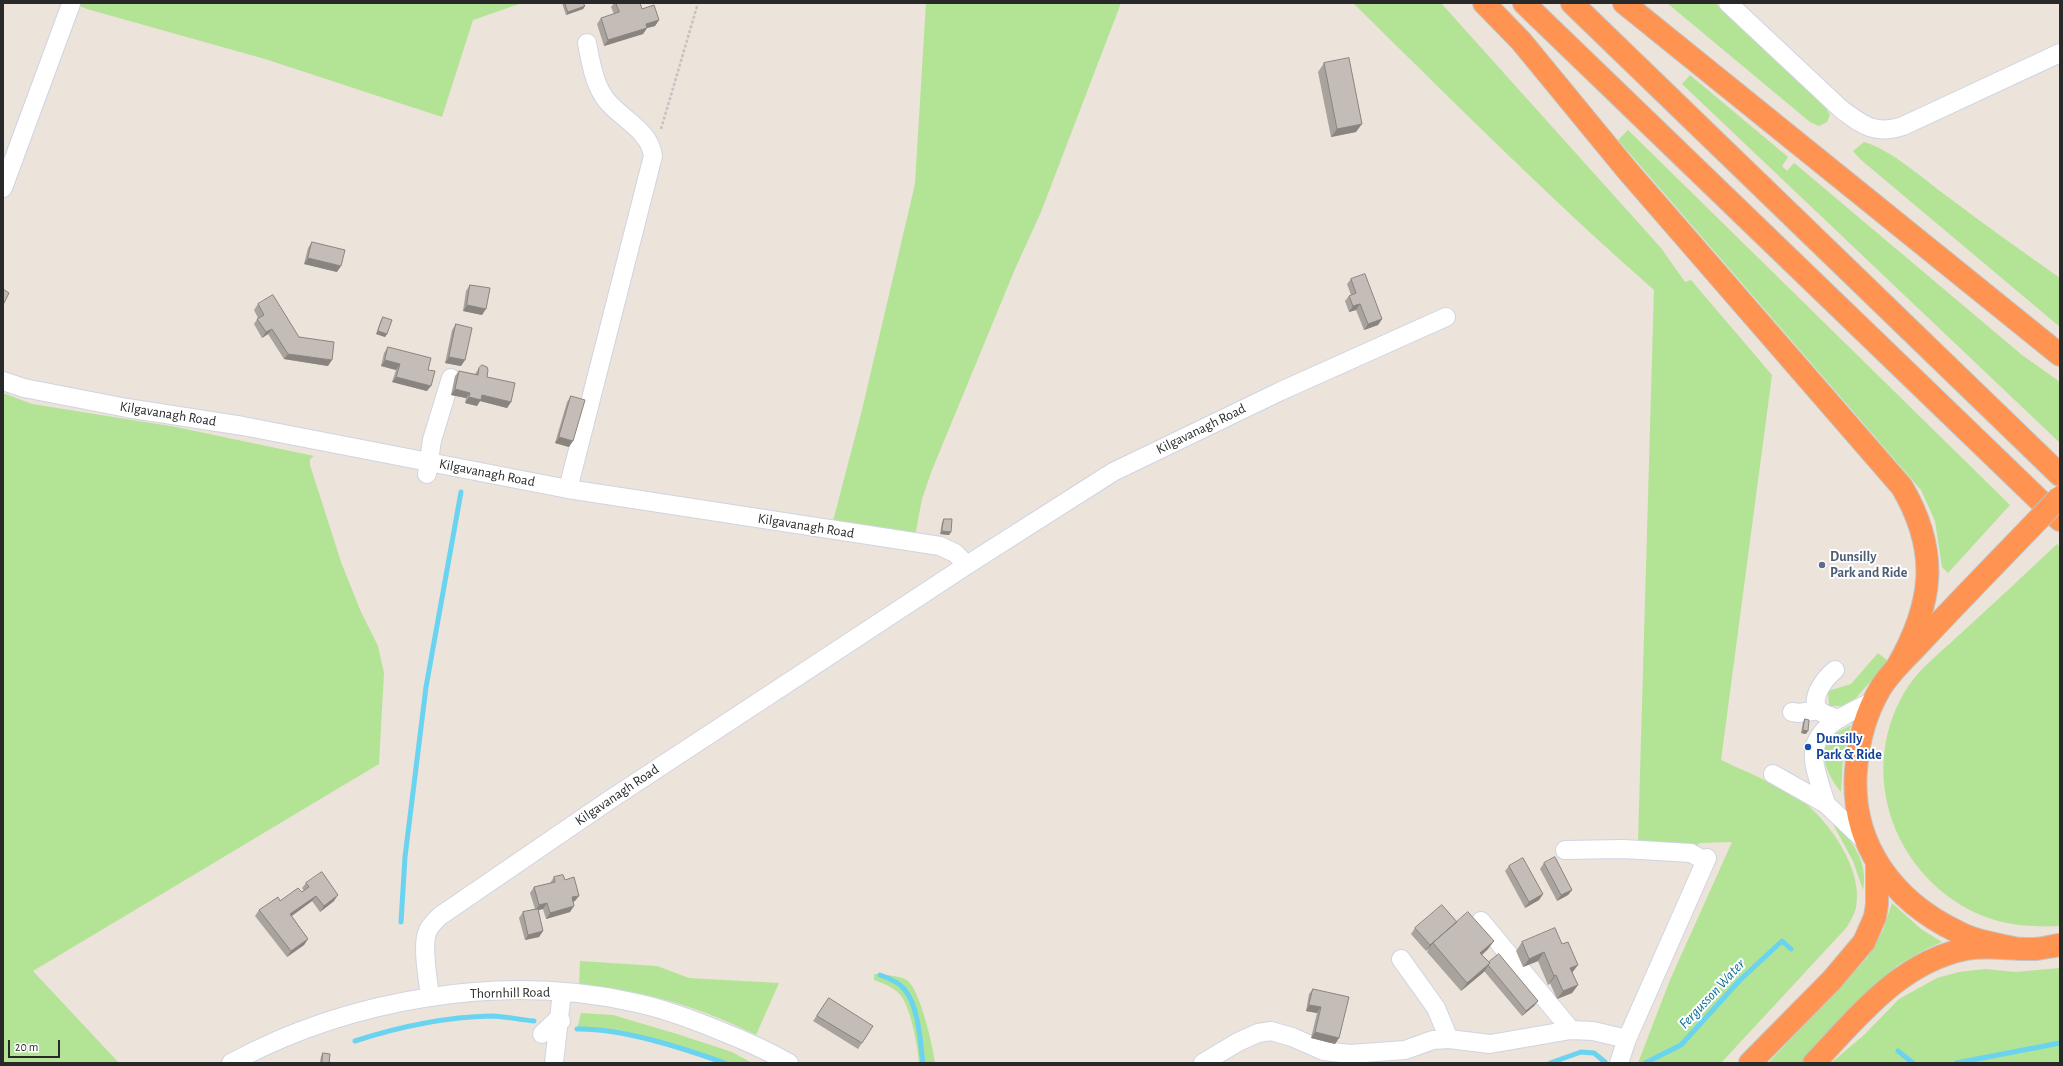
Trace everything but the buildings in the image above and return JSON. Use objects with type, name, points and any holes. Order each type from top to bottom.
[{"type":"highway","points":[[1484,3],[1521,41],[1627,170],[1902,487],[1919,520],[1927,554],[1928,568],[1924,609],[1915,634],[1897,667]]},
{"type":"highway","points":[[1524,3],[2060,520]]},
{"type":"highway","points":[[1572,3],[2060,475]]},
{"type":"highway","points":[[1624,3],[2060,355]]},
{"type":"highway","points":[[2014,948],[1959,933],[1929,915],[1897,890],[1876,862],[1866,842],[1860,824],[1855,786],[1858,751],[1873,701],[1881,687],[1897,667],[2060,497]]},
{"type":"highway","points":[[1750,1063],[1832,980],[1864,942],[1875,917],[1877,904],[1876,862]]},
{"type":"highway","points":[[1814,1063],[1874,1000],[1916,968],[1933,960],[1965,949],[1981,947],[2036,949],[2060,945]]},
{"type":"street","points":[[1728,3],[1842,110],[1865,126],[1880,130],[1890,130],[1903,126],[2060,53]]},
{"type":"street","points":[[3,188],[71,4]]},
{"type":"street","points":[[568,488],[653,156],[652,146],[647,139],[608,101],[600,90],[587,43]]},
{"type":"street","name":"Kilgavanagh Road","points":[[430,996],[425,948],[426,933],[432,923],[440,916],[660,775],[967,564],[1113,472],[1281,390],[1446,317]]},
{"type":"street","points":[[427,468],[432,440],[451,378]]},
{"type":"street","name":"Kilgavanagh Road","points":[[3,381],[24,388],[189,412],[243,426],[427,468],[568,488],[940,546],[955,553],[967,564]]},
{"type":"street","points":[[1819,710],[1817,694],[1826,677],[1835,670]]},
{"type":"street","points":[[1826,804],[1814,759],[1814,751],[1826,728],[1839,719],[1873,701]]},
{"type":"street","points":[[1792,712],[1799,713],[1819,710],[1826,715],[1839,719]]},
{"type":"street","points":[[1772,774],[1826,804],[1866,842]]},
{"type":"street","points":[[1565,850],[1623,849],[1691,853],[1706,860],[1627,1039],[1619,1063]]},
{"type":"street","points":[[1481,921],[1571,1030]]},
{"type":"street","points":[[1401,959],[1436,1008],[1449,1039]]},
{"type":"street","name":"Thornhill Road","points":[[231,1063],[277,1041],[321,1024],[370,1010],[430,996],[497,991],[562,992],[632,1002],[698,1022],[745,1041],[789,1063]]},
{"type":"street","points":[[554,1063],[562,992]]},
{"type":"street","points":[[542,1034],[559,1018]]},
{"type":"street","points":[[559,1018],[569,1038]]},
{"type":"street","points":[[1203,1063],[1251,1036],[1271,1031],[1292,1037],[1324,1051],[1350,1054],[1405,1050],[1433,1040],[1449,1039],[1490,1044],[1571,1030],[1593,1032],[1627,1039]]},
{"type":"path","points":[[653,156],[698,3]]},
{"type":"green space","points":[[72,3],[522,3],[473,20],[442,117],[265,59],[87,9]]},
{"type":"green space","points":[[926,3],[1121,3],[1041,212],[1015,269],[932,470],[922,499],[915,536],[832,525],[861,414],[915,184]]},
{"type":"green space","points":[[1353,3],[1441,3],[1661,248],[1685,282],[1691,280],[1772,375],[1721,760],[1798,798],[1821,818],[1841,846],[1855,877],[1857,893],[1856,907],[1854,915],[1847,927],[1721,1063],[1638,1063],[1670,980],[1732,842],[1700,843],[1692,848],[1638,842],[1654,290],[1539,185]]},
{"type":"green space","points":[[1667,3],[1715,3],[1823,103],[1830,115],[1827,122],[1819,126],[1810,122]]},
{"type":"green space","points":[[1690,75],[1788,157],[1782,166],[1787,171],[1794,163],[2022,355],[2060,382],[2060,443],[1682,84]]},
{"type":"green space","points":[[1628,130],[2010,505],[1948,573],[1942,567],[1935,521],[1921,490],[1618,140]]},
{"type":"green space","points":[[1864,142],[1874,145],[1896,158],[2060,278],[2060,327],[1860,159],[1853,151]]},
{"type":"green space","points":[[3,393],[32,404],[176,427],[314,456],[310,459],[310,465],[341,562],[361,612],[378,646],[384,673],[379,764],[33,971],[119,1063],[3,1063]]},
{"type":"green space","points":[[2057,544],[2060,547],[2060,926],[2021,925],[2002,922],[1983,916],[1953,899],[1927,878],[1907,852],[1893,822],[1885,791],[1884,758],[1890,725],[1904,693],[1915,677]]},
{"type":"green space","points":[[1878,653],[1888,661],[1856,698],[1843,706],[1829,706],[1828,691],[1851,684]]},
{"type":"green space","points":[[1851,725],[1843,758],[1841,792],[1833,781],[1826,765],[1824,746],[1836,733]]},
{"type":"green space","points":[[1834,820],[1847,836],[1861,861],[1864,880],[1863,890],[1853,861],[1834,826]]},
{"type":"green space","points":[[1892,903],[1921,929],[1942,942],[1926,949],[1898,965],[1857,1003],[1801,1063],[1768,1063],[1867,958],[1883,930]]},
{"type":"green space","points":[[580,961],[657,966],[689,978],[779,983],[756,1035],[714,1016],[670,1001],[625,991],[579,986]]},
{"type":"green space","points":[[2060,968],[2060,1063],[1831,1063],[1864,1035],[1899,999],[1937,978],[1959,972],[1985,969],[2015,972]]},
{"type":"green space","points":[[874,974],[905,979],[913,987],[925,1019],[932,1044],[935,1063],[919,1063],[914,1029],[902,997],[893,988],[874,980]]},
{"type":"green space","points":[[581,1013],[613,1015],[732,1052],[752,1063],[725,1063],[689,1050],[600,1028],[577,1029]]},
{"type":"waterway","points":[[401,922],[405,857],[426,687],[461,492]]},
{"type":"waterway","name":"Fergusson Water","points":[[1645,1063],[1681,1045],[1740,980],[1782,941],[1791,949]]},
{"type":"waterway","points":[[880,975],[900,985],[910,997],[918,1025],[923,1063]]},
{"type":"waterway","points":[[355,1041],[405,1027],[457,1018],[496,1016],[534,1021]]},
{"type":"waterway","points":[[577,1029],[632,1035],[671,1045],[725,1063]]},
{"type":"waterway","name":"Fergusson Water","points":[[1956,1063],[2060,1043]]},
{"type":"waterway","name":"Fergusson Water","points":[[1898,1051],[1913,1063]]},
{"type":"waterway","name":"Fergusson Water","points":[[1550,1063],[1581,1052],[1594,1053],[1605,1062]]},
{"type":"place","name":"Dunsilly Park and Ride","points":[[1822,565]]},
{"type":"place","name":"Dunsilly Park & Ride","points":[[1808,747]]}]
